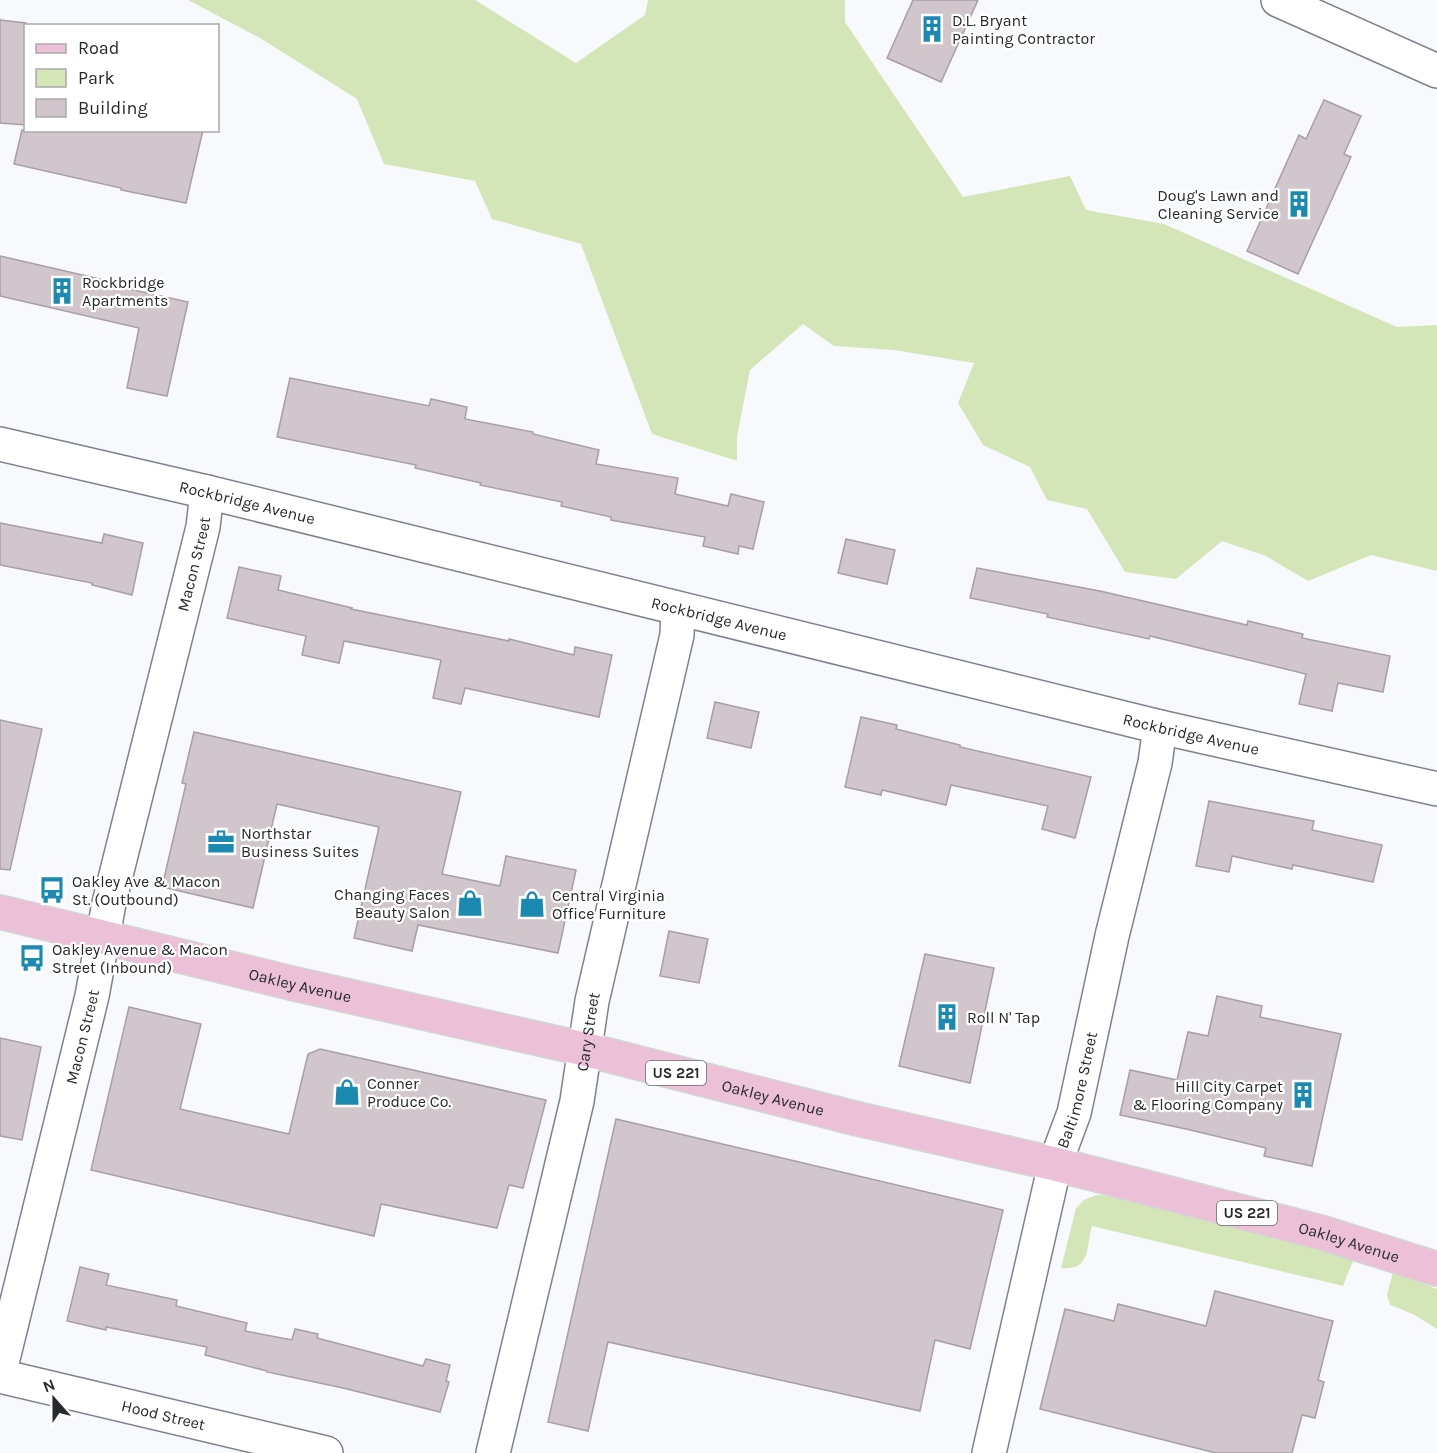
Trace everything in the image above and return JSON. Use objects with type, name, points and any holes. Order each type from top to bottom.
[{"type":"main road","name":"Oakley Avenue","points":[[0,912],[584,1049],[858,1119],[1055,1164],[1320,1232],[1437,1269]]},
{"type":"street","points":[[1278,0],[1437,71]]},
{"type":"street","name":"Rockbridge Avenue","points":[[0,444],[207,492],[1160,727],[1437,789]]},
{"type":"street","name":"Macon Street","points":[[0,1371],[88,1012],[109,903],[203,527],[207,492]]},
{"type":"street","name":"Cary Street","points":[[493,1453],[577,1101],[592,1001],[677,635],[678,609]]},
{"type":"street","name":"Baltimore Street","points":[[989,1453],[1055,1164],[1074,1113],[1112,936],[1155,763],[1160,727]]},
{"type":"street","name":"Hood Street","points":[[0,1376],[326,1453]]},
{"type":"green space","points":[[188,0],[475,0],[576,63],[645,15],[648,0],[845,0],[845,22],[963,197],[1070,176],[1086,210],[1164,224],[1397,327],[1437,325],[1437,571],[1371,555],[1308,581],[1266,556],[1222,541],[1176,579],[1125,572],[1087,509],[1047,500],[1030,467],[983,445],[958,403],[974,363],[894,350],[834,346],[803,324],[750,370],[737,436],[737,461],[652,434],[581,244],[492,219],[475,181],[384,164],[357,99],[260,38]]},
{"type":"green space","points":[[1096,1195],[1113,1196],[1355,1256],[1343,1286],[1092,1226],[1086,1256],[1082,1262],[1071,1268],[1061,1268],[1076,1208],[1084,1200]]},
{"type":"green space","points":[[1393,1272],[1437,1289],[1437,1329],[1413,1314],[1390,1305],[1387,1295]]},
{"type":"building","name":"D.L. Bryant Painting Contractor","points":[[913,0],[978,0],[941,82],[887,58]]},
{"type":"building","points":[[0,20],[26,23],[24,24],[24,125],[0,123]]},
{"type":"building","name":"Doug's Lawn and Cleaning Service","points":[[1324,100],[1361,116],[1344,154],[1351,157],[1298,274],[1247,251],[1299,135],[1306,139]]},
{"type":"building","points":[[22,130],[24,132],[203,132],[186,203],[14,164]]},
{"type":"building","points":[[0,256],[188,302],[167,396],[127,388],[139,328],[0,296]]},
{"type":"building","points":[[290,378],[429,406],[431,399],[467,407],[465,419],[533,432],[533,434],[599,450],[596,464],[678,478],[675,494],[728,506],[731,494],[764,502],[753,549],[739,546],[738,554],[703,546],[705,537],[611,520],[611,517],[561,506],[562,502],[480,485],[481,483],[415,468],[416,465],[277,437]]},
{"type":"building","points":[[0,523],[102,543],[104,534],[143,543],[132,595],[92,585],[92,583],[0,565]]},
{"type":"building","points":[[846,539],[895,550],[887,584],[838,573]]},
{"type":"building","points":[[239,567],[281,576],[278,590],[351,609],[509,641],[509,639],[574,655],[575,647],[612,655],[599,717],[465,688],[461,704],[433,698],[441,660],[344,641],[339,663],[302,655],[306,636],[227,618]]},
{"type":"building","points":[[977,568],[1100,591],[1247,625],[1248,621],[1303,634],[1302,638],[1390,656],[1383,692],[1338,683],[1332,711],[1299,704],[1306,674],[1150,636],[1149,639],[1047,617],[1048,614],[970,598]]},
{"type":"building","points":[[715,702],[759,712],[751,748],[707,738]]},
{"type":"building","points":[[861,717],[897,725],[896,729],[960,745],[960,747],[1091,777],[1075,838],[1042,829],[1048,806],[951,785],[946,805],[882,790],[881,795],[845,787]]},
{"type":"building","points":[[0,720],[42,729],[10,870],[0,869]]},
{"type":"building","name":"Northstar Business Suites","points":[[194,732],[461,792],[442,874],[500,886],[506,856],[576,870],[558,953],[418,925],[412,951],[354,938],[379,827],[277,804],[253,908],[162,887],[186,784],[182,783]]},
{"type":"building","points":[[1209,801],[1314,821],[1312,830],[1382,845],[1373,882],[1293,865],[1292,869],[1232,856],[1229,872],[1196,866]]},
{"type":"building","points":[[669,931],[708,939],[699,983],[660,976]]},
{"type":"building","name":"Roll N' Tap","points":[[925,954],[994,968],[970,1083],[899,1066]]},
{"type":"building","points":[[1217,996],[1262,1006],[1260,1017],[1341,1034],[1312,1166],[1264,1156],[1266,1148],[1120,1115],[1130,1070],[1177,1080],[1188,1032],[1208,1036]]},
{"type":"building","points":[[129,1007],[201,1024],[180,1109],[289,1134],[308,1054],[320,1049],[546,1100],[523,1188],[509,1185],[497,1228],[381,1204],[374,1236],[91,1170]]},
{"type":"building","points":[[0,1038],[41,1047],[22,1140],[0,1136]]},
{"type":"building","points":[[616,1119],[1003,1210],[970,1349],[935,1340],[920,1411],[608,1342],[588,1431],[548,1422]]},
{"type":"building","points":[[80,1267],[109,1274],[106,1285],[177,1300],[176,1306],[247,1323],[245,1331],[292,1340],[295,1329],[318,1334],[317,1338],[423,1366],[426,1359],[450,1365],[446,1381],[449,1382],[440,1412],[267,1372],[205,1355],[207,1347],[67,1321]]},
{"type":"building","points":[[1215,1291],[1333,1321],[1318,1380],[1324,1382],[1315,1418],[1302,1415],[1292,1453],[1216,1453],[1040,1409],[1065,1309],[1114,1321],[1118,1304],[1206,1326]]},
{"type":"place","name":"D.L. Bryant Painting Contractor","points":[[932,29]]},
{"type":"place","name":"Doug's Lawn and Cleaning Service","points":[[1299,204]]},
{"type":"place","name":"Rockbridge Apartments","points":[[62,291]]},
{"type":"place","name":"Northstar Business Suites","points":[[221,842]]},
{"type":"place","name":"Oakley Ave & Macon St. (Outbound)","points":[[52,890]]},
{"type":"place","name":"Changing Faces Beauty Salon","points":[[470,903]]},
{"type":"place","name":"Central Virginia Office Furniture","points":[[532,904]]},
{"type":"place","name":"Oakley Avenue & Macon Street (Inbound)","points":[[32,958]]},
{"type":"place","name":"Roll N' Tap","points":[[947,1017]]},
{"type":"place","name":"Conner Produce Co.","points":[[347,1092]]},
{"type":"place","name":"Hill City Carpet & Flooring Company","points":[[1303,1095]]}]
